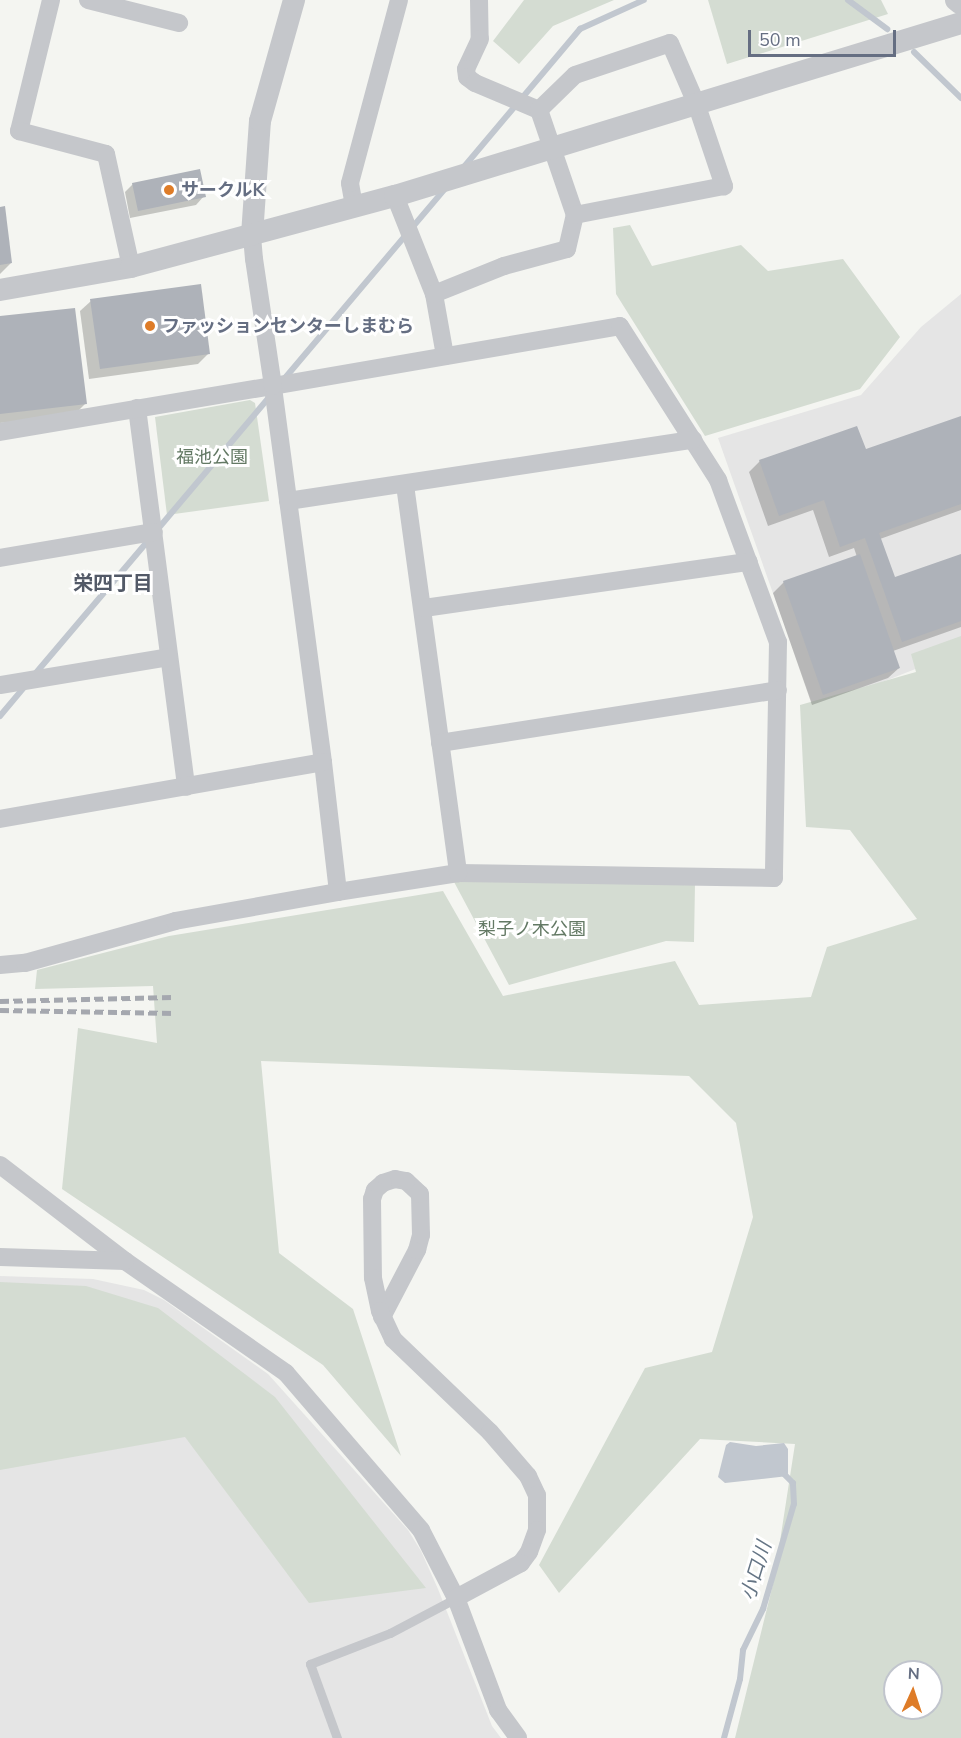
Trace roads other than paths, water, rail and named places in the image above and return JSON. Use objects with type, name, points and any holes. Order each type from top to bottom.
[{"type":"street","points":[[51,0],[19,131],[106,154],[132,267]]},
{"type":"street","points":[[88,0],[179,22]]},
{"type":"street","points":[[294,0],[260,121],[252,235],[338,892]]},
{"type":"street","points":[[354,206],[350,183],[399,0]]},
{"type":"street","points":[[479,0],[480,39],[466,69],[467,77],[475,83],[539,110]]},
{"type":"street","points":[[956,0],[961,4]]},
{"type":"street","points":[[0,290],[132,267],[395,196],[961,23]]},
{"type":"street","points":[[539,110],[574,75],[670,43],[696,103],[724,186],[575,215]]},
{"type":"street","points":[[434,294],[504,266],[567,249],[575,215],[550,148],[539,110]]},
{"type":"street","points":[[395,196],[434,294],[445,356]]},
{"type":"street","points":[[0,432],[620,326],[718,480],[778,642],[774,878],[458,873],[175,921],[25,963],[0,965]]},
{"type":"street","points":[[137,408],[186,787]]},
{"type":"street","points":[[288,501],[693,440]]},
{"type":"street","points":[[405,485],[424,608],[458,873]]},
{"type":"street","points":[[0,558],[154,532]]},
{"type":"street","points":[[424,608],[749,562]]},
{"type":"street","points":[[0,685],[170,657]]},
{"type":"street","points":[[440,743],[778,690]]},
{"type":"street","points":[[0,819],[322,762]]},
{"type":"street","points":[[0,1165],[125,1262],[286,1372],[421,1530],[456,1598],[498,1710],[518,1738]]},
{"type":"street","points":[[382,1317],[417,1250],[421,1235],[420,1194],[406,1181],[394,1179],[383,1183],[375,1190],[372,1199],[373,1278],[382,1317],[393,1339],[490,1432],[528,1476],[537,1495],[537,1530],[529,1552],[520,1563],[456,1598]]},
{"type":"street","points":[[0,1257],[125,1262]]},
{"type":"lane","points":[[337,1738],[310,1664],[390,1633],[456,1598]]},
{"type":"waterway","points":[[463,168],[580,29],[644,0]]},
{"type":"waterway","points":[[848,0],[887,29]]},
{"type":"waterway","points":[[914,52],[961,98]]},
{"type":"waterway","points":[[285,378],[445,189]]},
{"type":"waterway","points":[[157,530],[271,395]]},
{"type":"waterway","points":[[35,674],[151,537]]},
{"type":"waterway","points":[[0,716],[25,686]]},
{"type":"waterway","name":"小口川","points":[[724,1738],[740,1679],[743,1650],[763,1609],[794,1504],[793,1483],[782,1472]]},
{"type":"railway","points":[[0,1001],[172,997]]},
{"type":"railway","points":[[0,1010],[175,1013]]},
{"type":"place","name":"サークルK","points":[[169,190]]},
{"type":"place","name":"ファッションセンターしまむら","points":[[150,326]]},
{"type":"district","name":"栄四丁目","points":[[113,583]]},
{"type":"park label","name":"福池公園","points":[[212,457]]},
{"type":"park label","name":"梨子ノ木公園","points":[[532,929]]}]
